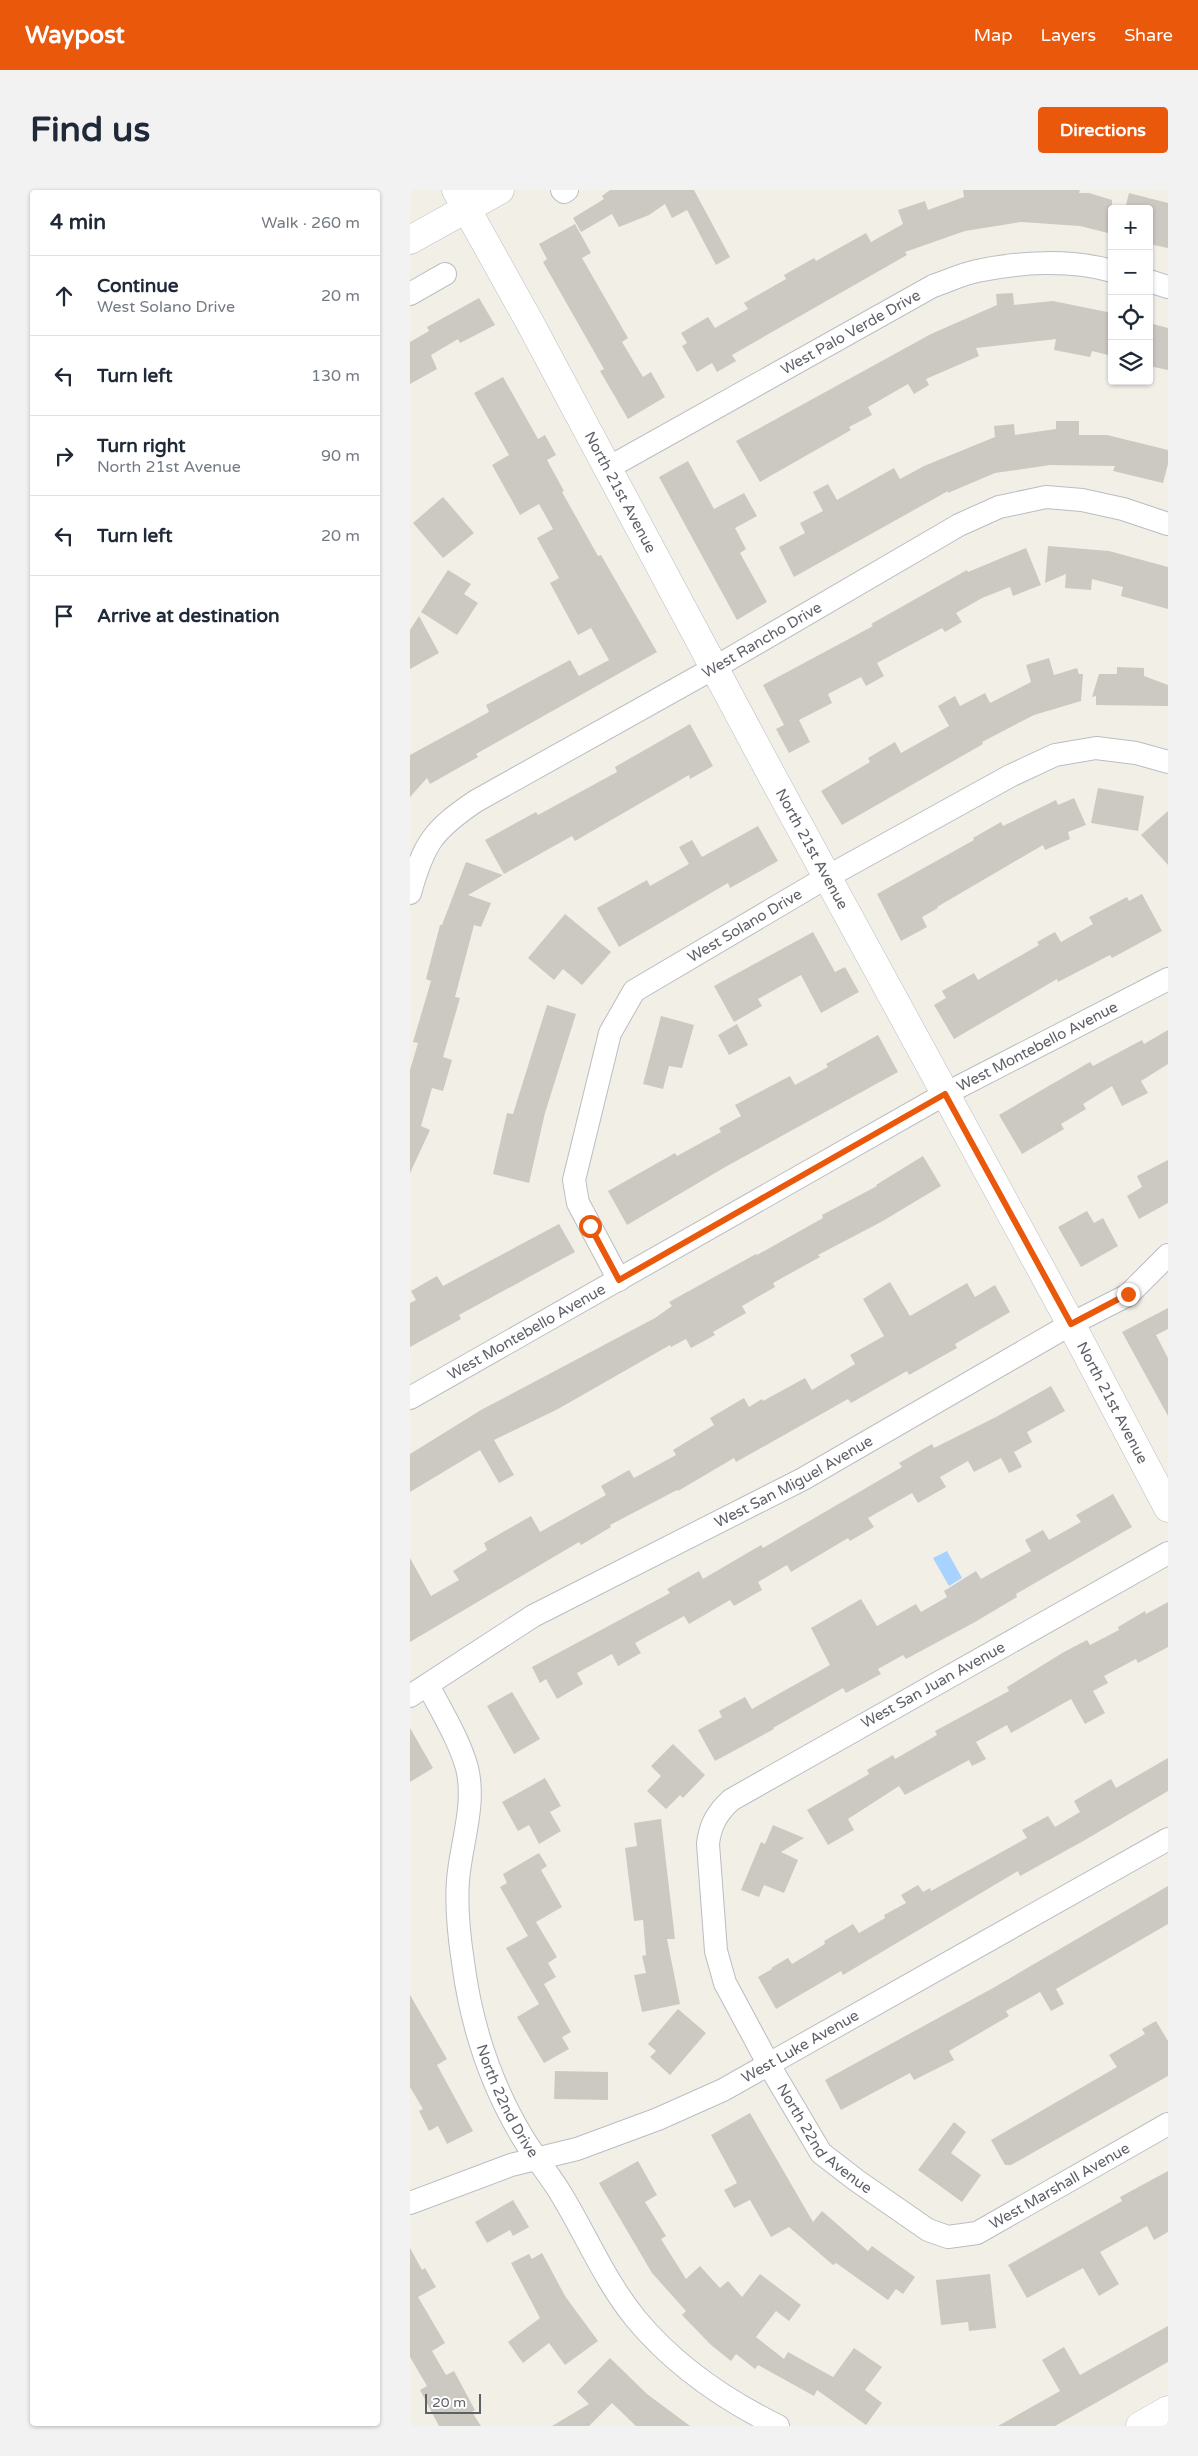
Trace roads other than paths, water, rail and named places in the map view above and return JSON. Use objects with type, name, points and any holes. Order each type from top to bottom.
[{"type":"street","points":[[410,240],[462,199],[500,190]]},
{"type":"street","points":[[562,190],[564,192],[567,190]]},
{"type":"street","name":"North 21st Avenue","points":[[462,199],[827,877],[1071,1324],[1168,1508]]},
{"type":"street","name":"West Palo Verde Drive","points":[[608,468],[933,286],[976,271],[1021,265],[1067,264],[1108,270]]},
{"type":"street","points":[[410,294],[445,274]]},
{"type":"street","points":[[1153,282],[1168,287]]},
{"type":"street","name":"West Rancho Drive","points":[[410,893],[424,850],[435,832],[452,817],[485,796],[714,668],[959,524],[1000,507],[1046,497],[1082,500],[1123,509],[1168,524]]},
{"type":"street","name":"West Solano Drive","points":[[619,1280],[578,1203],[574,1180],[610,1033],[634,991],[827,877],[1010,776],[1055,756],[1096,748],[1136,753],[1168,762]]},
{"type":"street","name":"West Montebello Avenue","points":[[410,1398],[945,1094],[1168,979]]},
{"type":"street","name":"West San Miguel Avenue","points":[[419,1690],[533,1616],[803,1479],[1071,1324],[1128,1294],[1168,1255]]},
{"type":"street","name":"West San Juan Avenue","points":[[710,1829],[720,1810],[731,1800],[1168,1553]]},
{"type":"street","name":"North 22nd Drive","points":[[419,1690],[457,1742],[467,1768],[470,1805],[462,1847],[458,1883],[458,1924],[470,2001],[487,2067],[522,2136],[558,2189],[611,2283],[636,2319],[675,2359],[712,2388],[752,2413],[778,2426]]},
{"type":"street","name":"North 22nd Avenue","points":[[710,1829],[708,1844],[716,1951],[725,1983],[769,2065],[821,2152],[856,2180],[928,2230],[948,2237]]},
{"type":"street","name":"West Luke Avenue","points":[[410,2203],[508,2166],[577,2149],[658,2119],[723,2090],[1168,1840]]},
{"type":"street","name":"West Marshall Avenue","points":[[948,2237],[976,2232],[1168,2124]]},
{"type":"street","points":[[1140,2426],[1168,2410]]},
{"type":"water","points":[[947,1551],[962,1578],[949,1586],[933,1558]]}]
